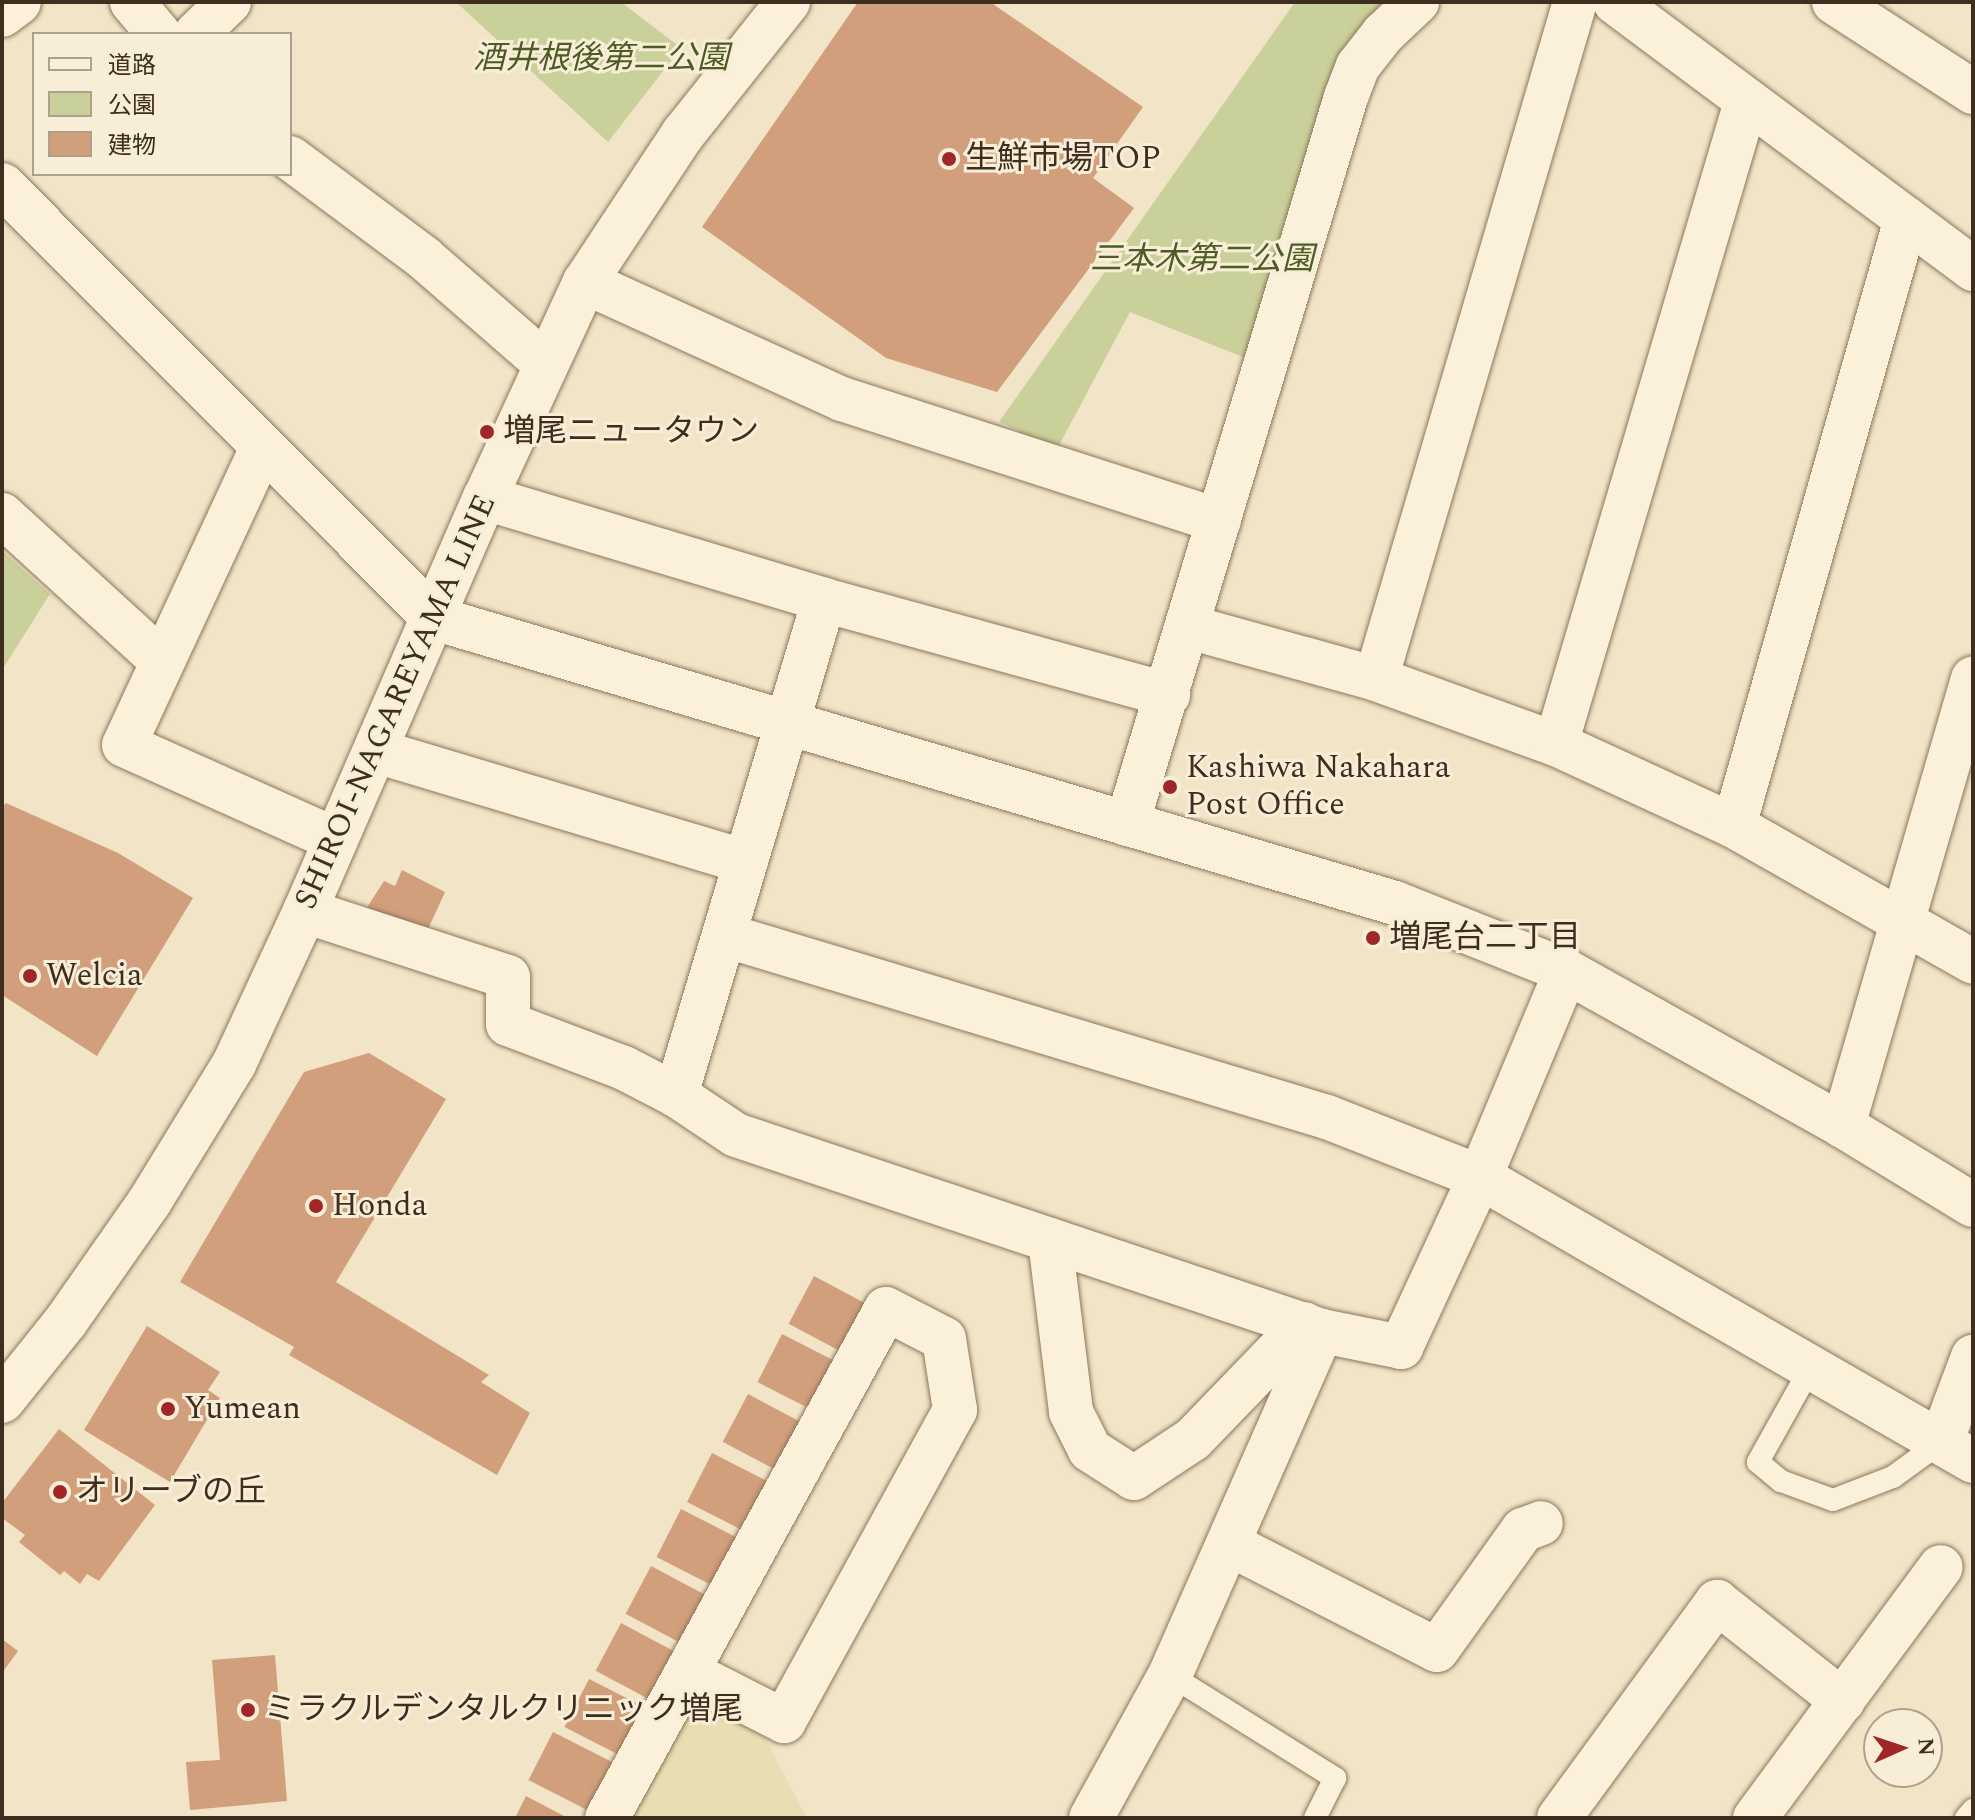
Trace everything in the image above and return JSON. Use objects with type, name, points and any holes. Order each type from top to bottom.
[{"type":"street","points":[[2,15],[19,2]]},
{"type":"street","points":[[132,2],[157,32]]},
{"type":"street","points":[[198,32],[229,2]]},
{"type":"street","name":"SHIROI-NAGAREYAMA LINE","points":[[2,1401],[66,1321],[157,1189],[234,1064],[376,751],[485,498],[585,282],[683,134],[788,2]]},
{"type":"street","points":[[1127,824],[1358,66],[1383,34],[1417,2]]},
{"type":"street","points":[[1376,679],[1575,2]]},
{"type":"street","points":[[1615,2],[1973,269]]},
{"type":"street","points":[[1834,2],[1973,92]]},
{"type":"street","points":[[1556,744],[1746,102]]},
{"type":"street","points":[[292,159],[424,258],[546,364]]},
{"type":"street","points":[[2,185],[434,618],[786,725],[1395,903],[1566,971],[1843,1126],[1973,1205]]},
{"type":"street","points":[[1734,826],[1906,219]]},
{"type":"street","points":[[585,282],[842,399],[1219,521]]},
{"type":"street","points":[[262,448],[124,745],[336,840]]},
{"type":"street","points":[[485,498],[824,600],[1168,695]]},
{"type":"street","points":[[2,515],[162,661]]},
{"type":"street","points":[[676,1095],[824,600]]},
{"type":"street","points":[[1189,627],[1376,679],[1556,744],[1734,826],[1905,920],[1973,962]]},
{"type":"street","points":[[1843,1126],[1973,679]]},
{"type":"street","points":[[376,751],[745,862]]},
{"type":"street","points":[[305,911],[508,977],[508,1024],[624,1068],[676,1095],[736,1135],[1313,1327],[1401,1347],[1480,1177],[1566,971]]},
{"type":"street","points":[[724,935],[1327,1117],[1480,1177],[1957,1452],[1973,1357]]},
{"type":"street","points":[[1050,1240],[1071,1412],[1090,1450],[1134,1478],[1193,1439],[1313,1327]]},
{"type":"street","points":[[607,1818],[886,1309],[944,1339],[955,1410],[784,1721],[688,1672]]},
{"type":"street","points":[[1091,1818],[1170,1675],[1229,1544],[1313,1327]]},
{"type":"street","points":[[1229,1544],[1437,1650],[1523,1530],[1541,1523]]},
{"type":"street","points":[[1755,1818],[1941,1567]]},
{"type":"street","points":[[1559,1818],[1717,1602],[1843,1701]]},
{"type":"lane","points":[[1811,1367],[1758,1462],[1781,1481],[1833,1500],[1957,1452]]},
{"type":"lane","points":[[1170,1675],[1335,1778],[1315,1818]]},
{"type":"lane","points":[[1966,1818],[1973,1810]]},
{"type":"shaded area","points":[[703,1698],[761,1730],[807,1818],[623,1818],[686,1704]]},
{"type":"green space","name":"酒井根後第二公園","points":[[456,2],[621,2],[681,48],[608,142]]},
{"type":"green space","name":"三本木第二公園","points":[[1295,2],[1394,2],[1248,359],[1130,312],[1055,453],[1020,441],[1018,430],[999,422]]},
{"type":"green space","points":[[2,551],[50,594],[2,670]]},
{"type":"building","points":[[858,2],[990,2],[1143,107],[1093,178],[1134,208],[997,392],[886,358],[702,227]]},
{"type":"building","points":[[6,803],[118,853],[193,898],[97,1056],[2,995],[2,808]]},
{"type":"building","points":[[402,870],[445,892],[424,938],[366,909],[384,881],[395,886]]},
{"type":"building","points":[[369,1053],[446,1099],[336,1282],[489,1375],[481,1382],[530,1413],[497,1475],[289,1355],[294,1347],[180,1282],[304,1072]]},
{"type":"building","points":[[814,1276],[873,1307],[848,1355],[789,1324]]},
{"type":"building","points":[[147,1326],[220,1372],[208,1390],[220,1398],[170,1482],[84,1430]]},
{"type":"building","points":[[782,1334],[842,1364],[817,1413],[757,1382]]},
{"type":"building","points":[[748,1394],[807,1425],[782,1473],[723,1442]]},
{"type":"building","points":[[59,1429],[155,1505],[99,1581],[87,1574],[80,1584],[64,1571],[60,1575],[19,1542],[25,1535],[2,1518],[2,1503]]},
{"type":"building","points":[[712,1453],[773,1484],[748,1533],[687,1502]]},
{"type":"building","points":[[681,1509],[740,1539],[715,1587],[656,1557]]},
{"type":"building","points":[[651,1566],[709,1597],[684,1645],[626,1614]]},
{"type":"building","points":[[621,1623],[680,1654],[655,1702],[596,1671]]},
{"type":"building","points":[[2,1639],[18,1651],[2,1673]]},
{"type":"building","name":"ミラクルデンタルクリニック増尾","points":[[275,1655],[287,1801],[190,1810],[186,1762],[220,1760],[212,1660]]},
{"type":"building","points":[[589,1679],[650,1710],[625,1758],[564,1727]]},
{"type":"building","points":[[553,1732],[614,1763],[589,1811],[528,1780]]},
{"type":"building","points":[[526,1796],[568,1818],[515,1818]]},
{"type":"place","name":"生鮮市場TOP","points":[[949,159]]},
{"type":"place","name":"増尾ニュータウン","points":[[487,432]]},
{"type":"place","name":"Kashiwa Nakahara Post Office","points":[[1170,787]]},
{"type":"place","name":"増尾台二丁目","points":[[1373,938]]},
{"type":"place","name":"Welcia","points":[[30,976]]},
{"type":"place","name":"Honda","points":[[316,1206]]},
{"type":"place","name":"Yumean","points":[[168,1409]]},
{"type":"place","name":"オリーブの丘","points":[[60,1492]]},
{"type":"place","name":"ミラクルデンタルクリニック増尾","points":[[248,1710]]}]
